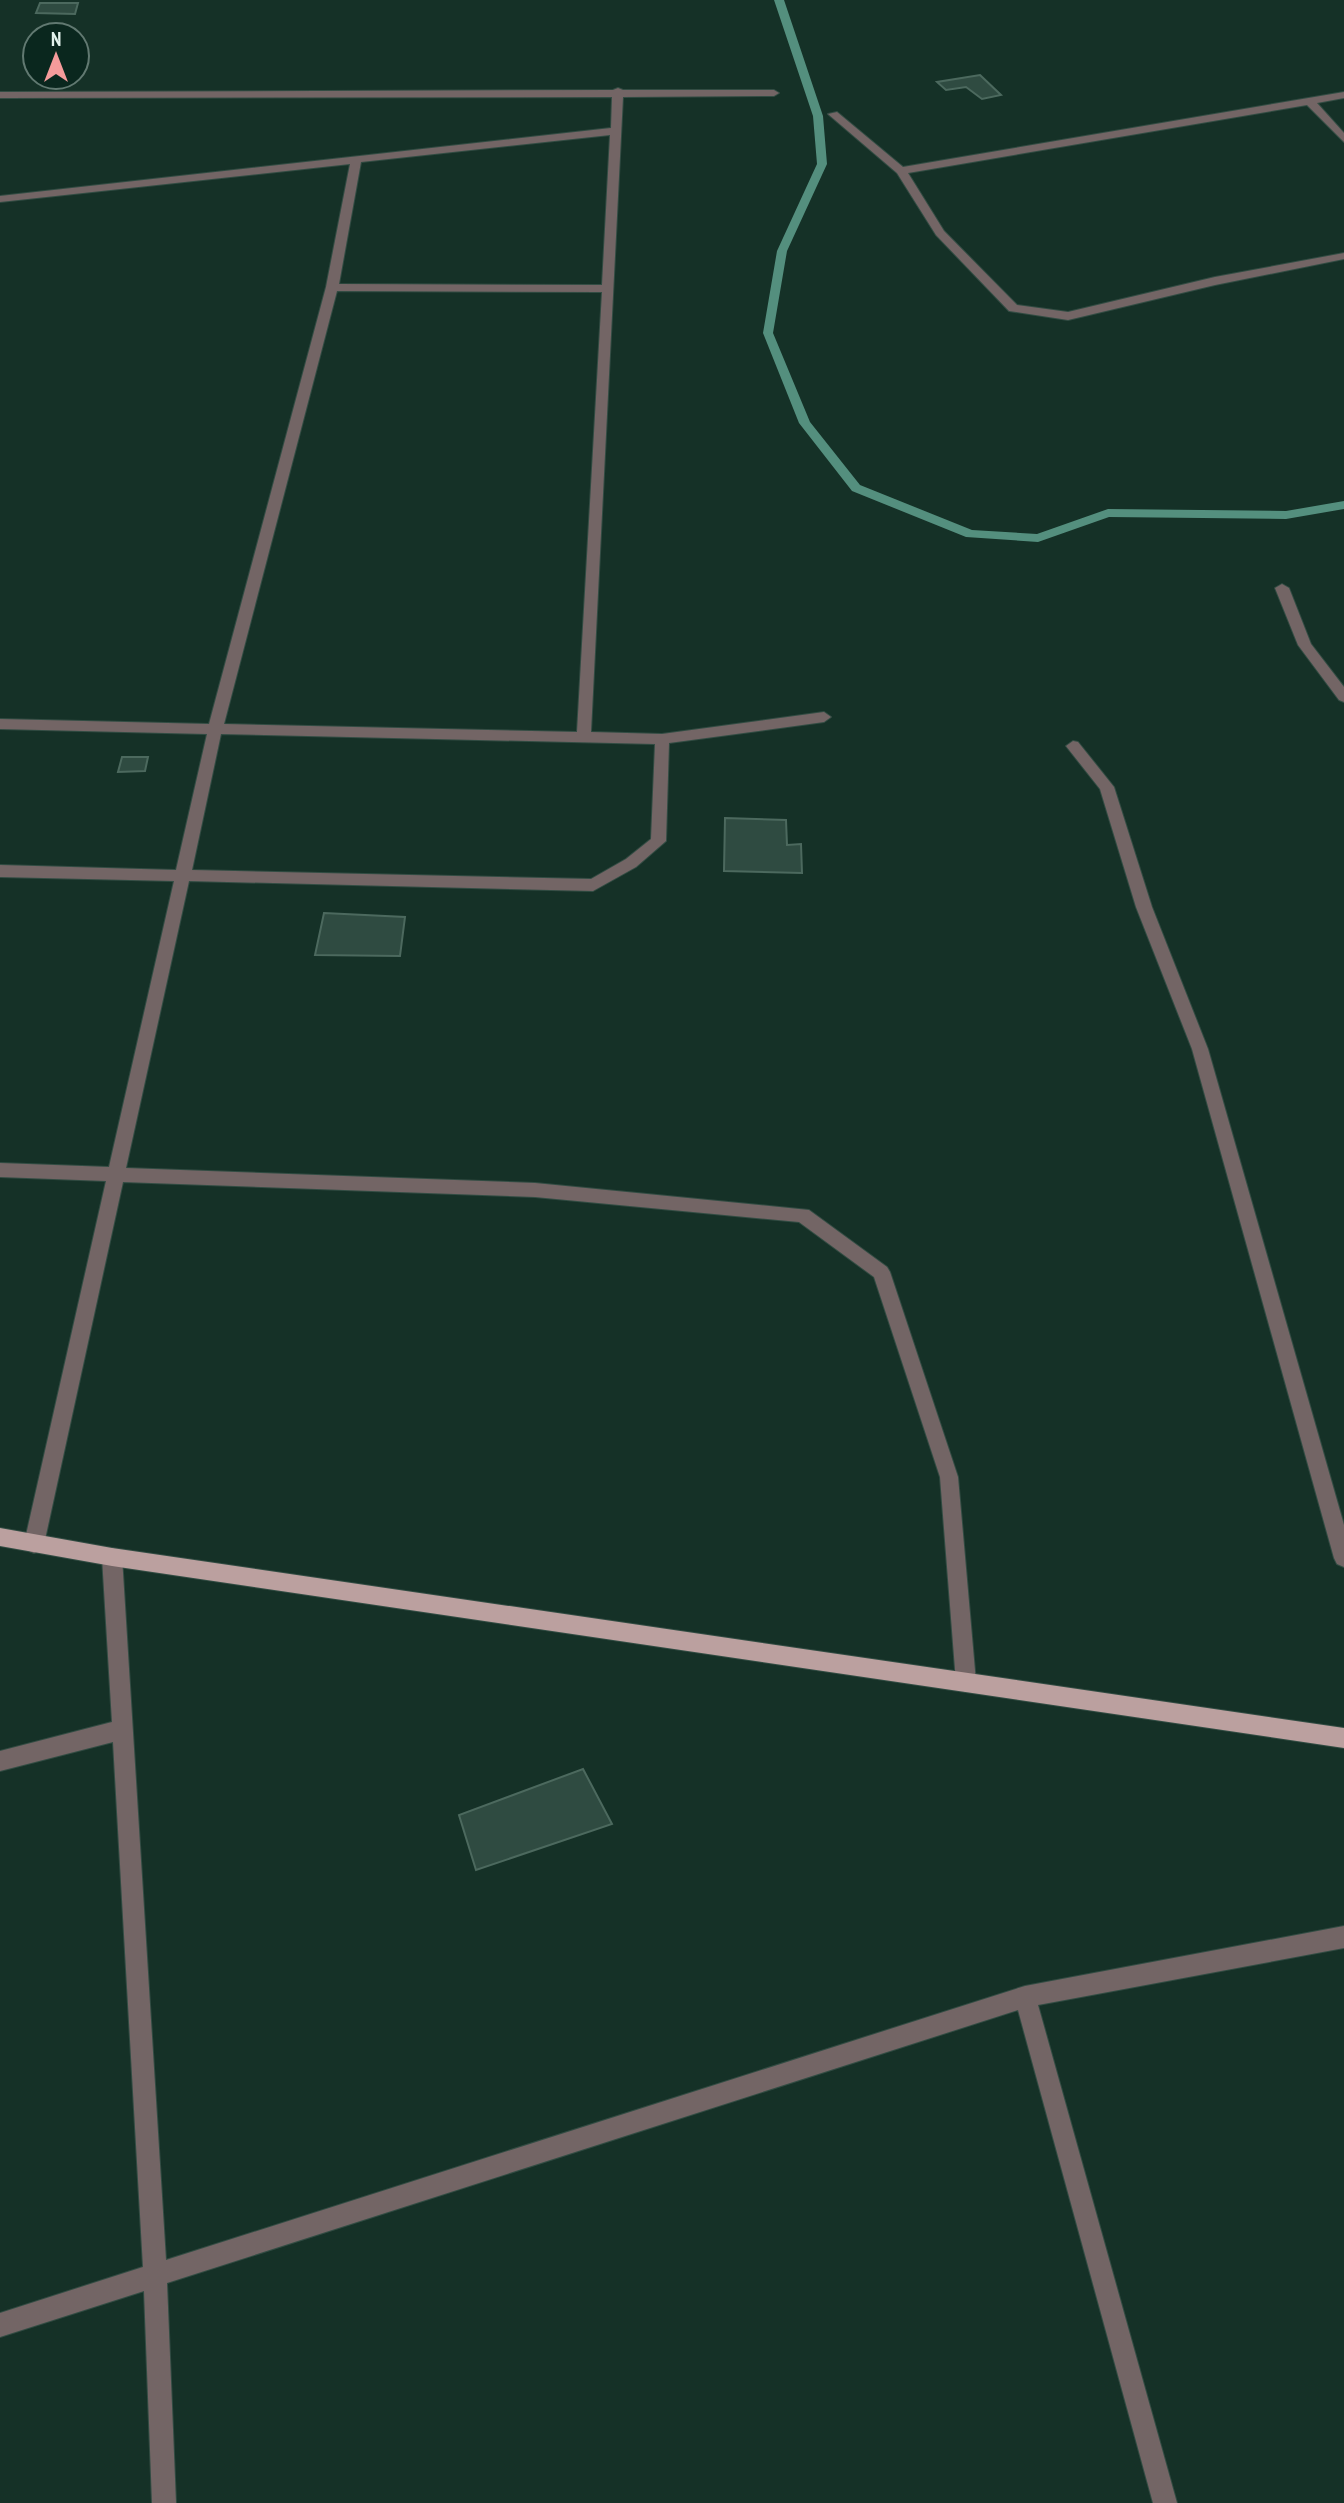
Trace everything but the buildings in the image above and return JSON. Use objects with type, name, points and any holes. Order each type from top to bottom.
[{"type":"main road","points":[[0,1538],[112,1557],[1344,1738]]},
{"type":"street","points":[[584,737],[618,91]]},
{"type":"street","points":[[0,95],[618,91],[774,93]]},
{"type":"street","points":[[901,171],[1344,95]]},
{"type":"street","points":[[1308,101],[1344,139]]},
{"type":"street","points":[[833,114],[901,171],[940,233],[1013,308],[1068,316],[1215,281],[1344,256]]},
{"type":"street","points":[[0,199],[616,131]]},
{"type":"street","points":[[34,1544],[215,730],[332,287],[356,159]]},
{"type":"street","points":[[332,287],[608,289]]},
{"type":"street","points":[[1282,588],[1305,645],[1344,697]]},
{"type":"street","points":[[0,724],[662,739],[824,717]]},
{"type":"street","points":[[0,871],[593,884],[631,863],[658,841],[662,739]]},
{"type":"street","points":[[1073,746],[1107,787],[1143,907],[1200,1049],[1344,1558]]},
{"type":"street","points":[[0,1170],[535,1190],[803,1215],[881,1272],[949,1477],[966,1682]]},
{"type":"street","points":[[112,1557],[155,2275],[164,2503]]},
{"type":"street","points":[[0,1761],[122,1729]]},
{"type":"street","points":[[0,2325],[1025,1997],[1344,1937]]},
{"type":"street","points":[[1025,1997],[1165,2503]]},
{"type":"waterway","points":[[779,0],[818,116],[822,164],[782,251],[768,333],[805,423],[856,488],[970,534],[1038,538],[1108,513],[1286,515],[1344,505]]}]
